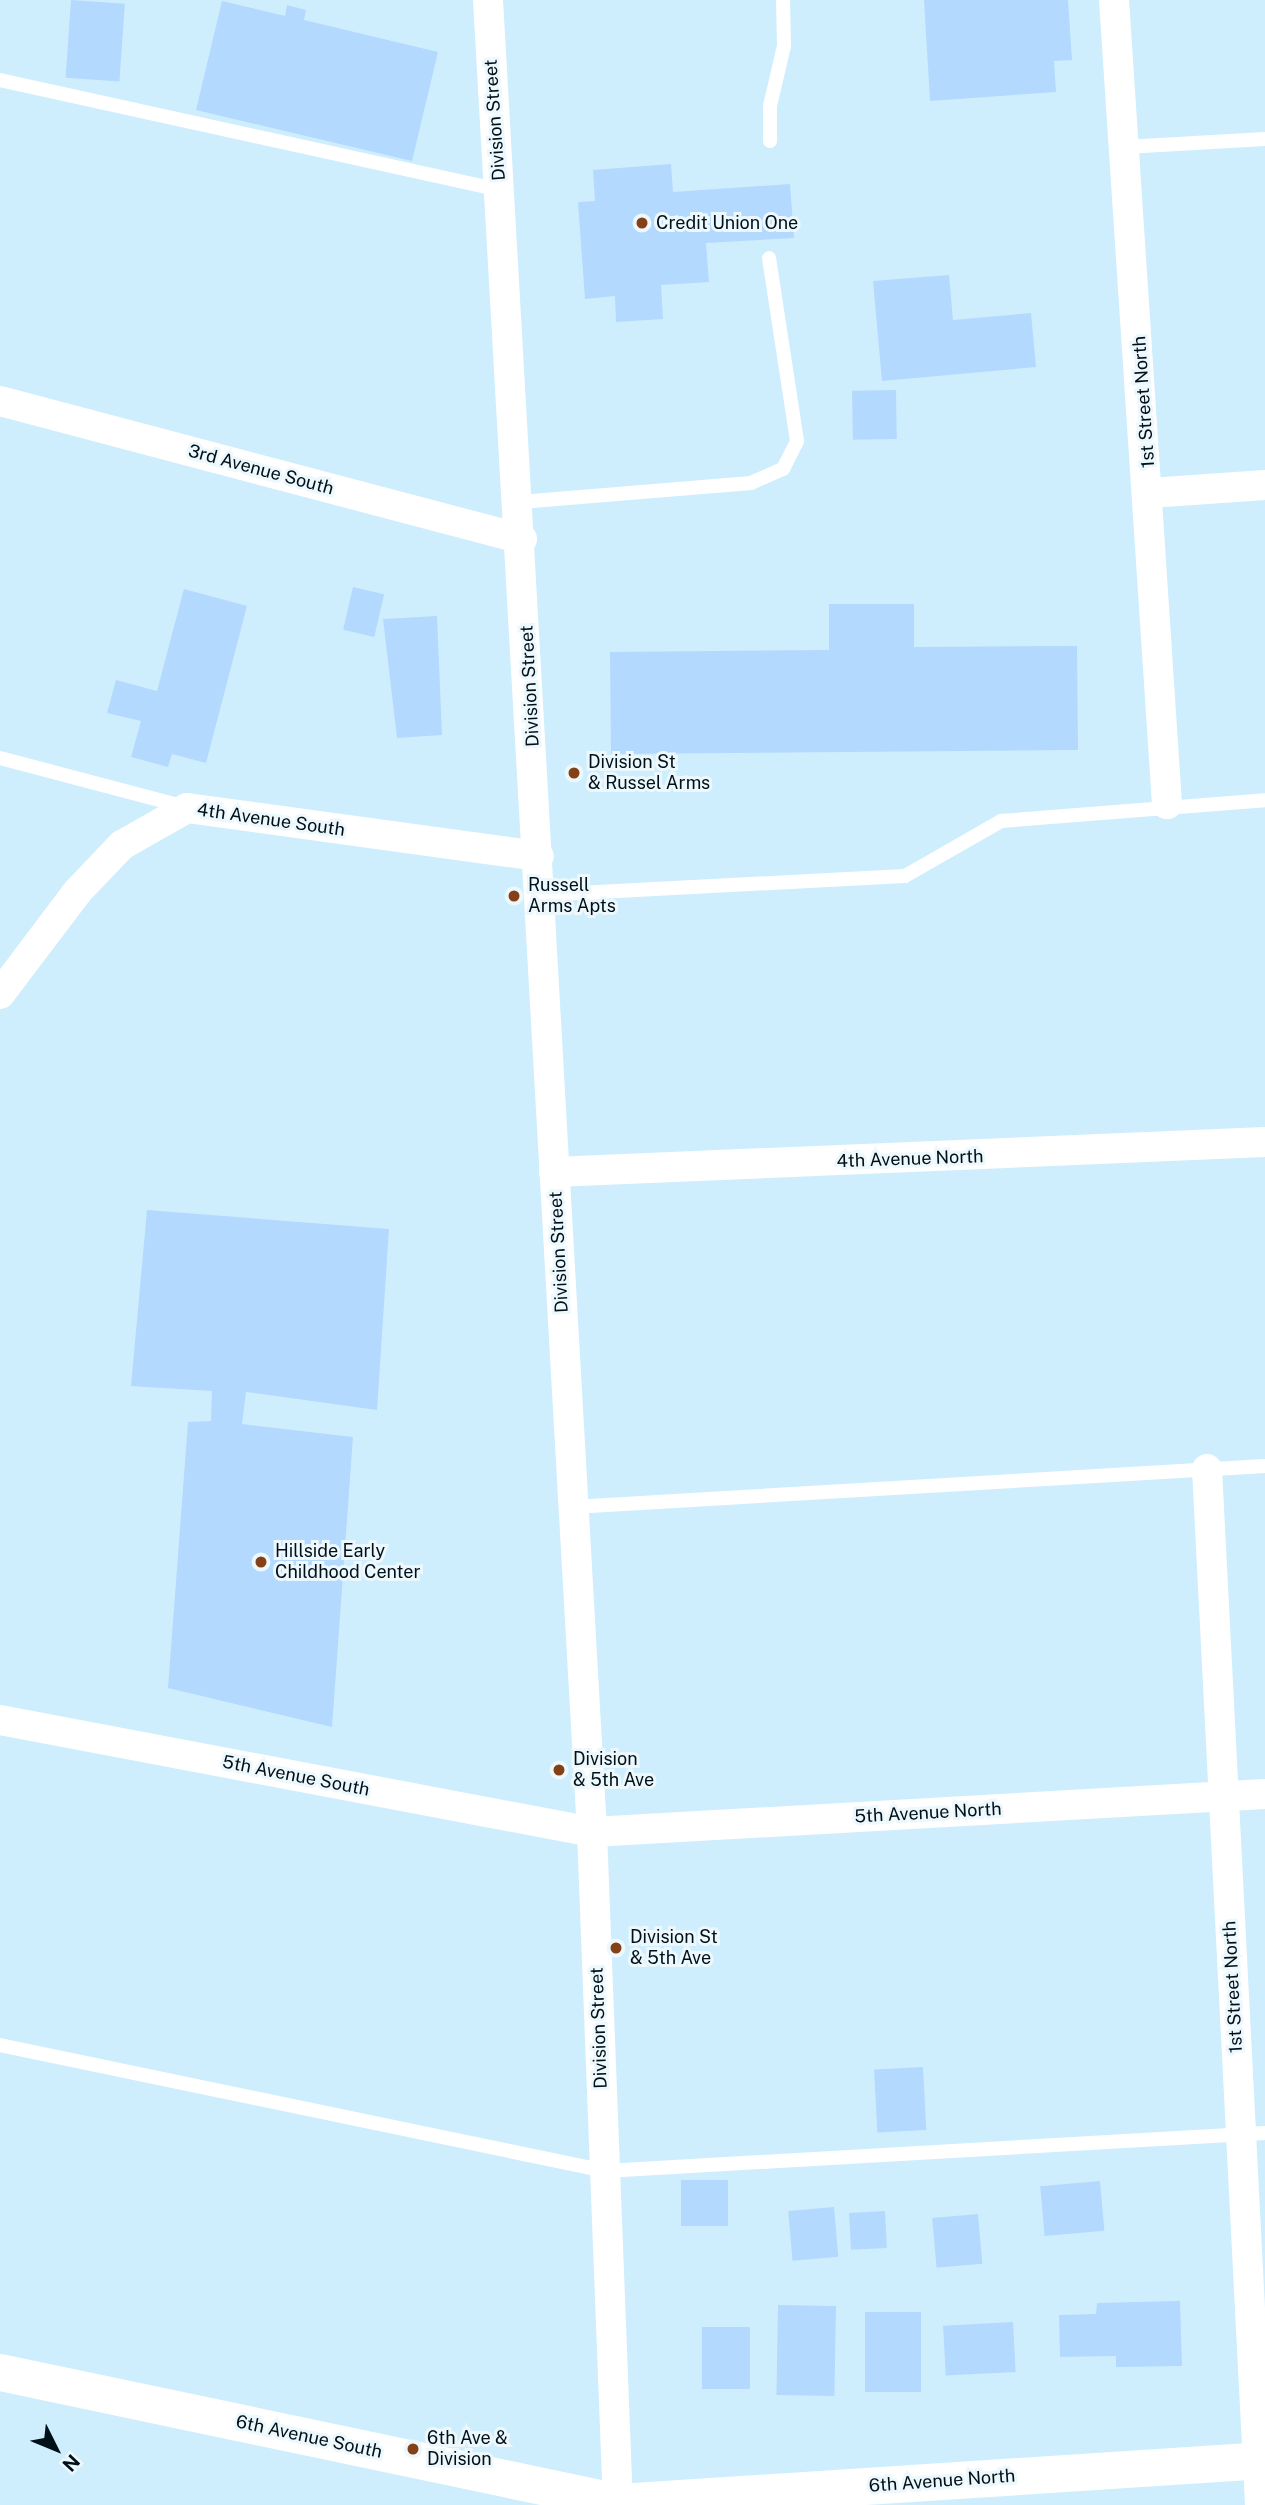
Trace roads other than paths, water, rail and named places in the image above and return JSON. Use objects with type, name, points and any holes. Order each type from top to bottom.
[{"type":"street","name":"Division Street","points":[[488,0],[520,502],[554,1172],[592,1832],[618,2503]]},
{"type":"street","name":"1st Street North","points":[[1114,0],[1150,493],[1167,804]]},
{"type":"street","name":"3rd Avenue South","points":[[0,401],[522,539]]},
{"type":"street","points":[[1150,493],[1265,485]]},
{"type":"street","name":"4th Avenue South","points":[[0,994],[78,891],[122,845],[187,808],[539,856]]},
{"type":"street","name":"4th Avenue North","points":[[554,1172],[1265,1142]]},
{"type":"street","name":"1st Street North","points":[[1207,1469],[1224,1796],[1253,2134],[1260,2505]]},
{"type":"street","name":"5th Avenue South","points":[[0,1720],[592,1832]]},
{"type":"street","name":"5th Avenue North","points":[[592,1832],[1265,1794]]},
{"type":"street","name":"6th Avenue South","points":[[0,2372],[618,2503]]},
{"type":"street","name":"6th Avenue North","points":[[618,2503],[1261,2460]]},
{"type":"lane","points":[[770,141],[770,106],[784,46],[783,0]]},
{"type":"lane","points":[[0,80],[500,190]]},
{"type":"lane","points":[[1125,147],[1265,139]]},
{"type":"lane","points":[[520,502],[751,483],[783,469],[797,441],[769,258]]},
{"type":"lane","points":[[0,758],[187,808]]},
{"type":"lane","points":[[541,895],[905,876],[1001,821],[1167,804],[1265,800]]},
{"type":"lane","points":[[573,1507],[1265,1466]]},
{"type":"lane","points":[[0,2045],[605,2171],[1253,2134]]},
{"type":"place","name":"Credit Union One","points":[[642,223]]},
{"type":"place","name":"Division St & Russel Arms","points":[[574,773]]},
{"type":"place","name":"Russell Arms Apts","points":[[514,896]]},
{"type":"place","name":"Hillside Early Childhood Center","points":[[261,1562]]},
{"type":"place","name":"Division & 5th Ave","points":[[559,1770]]},
{"type":"place","name":"Division St & 5th Ave","points":[[616,1948]]},
{"type":"place","name":"6th Ave & Division","points":[[413,2449]]}]
